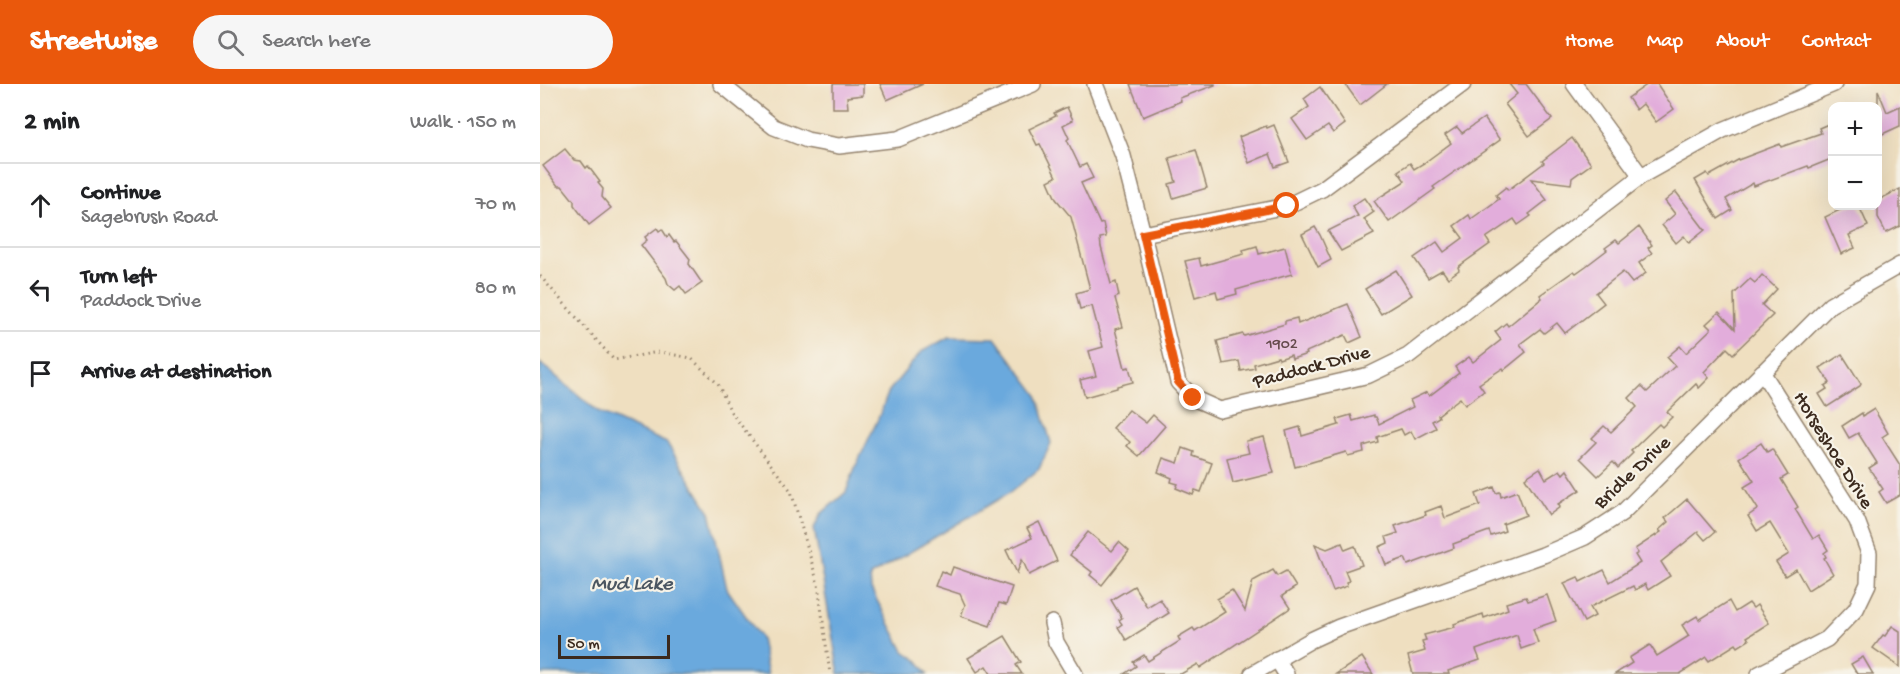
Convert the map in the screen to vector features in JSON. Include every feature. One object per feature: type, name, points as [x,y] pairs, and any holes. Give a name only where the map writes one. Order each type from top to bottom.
[{"type":"street","points":[[721,84],[774,127],[807,140],[839,146],[898,139],[1033,84]]},
{"type":"street","name":"Paddock Drive","points":[[1095,84],[1123,156],[1178,382],[1193,398],[1221,410],[1369,375],[1408,356],[1641,176],[1723,130],[1807,89],[1834,84]]},
{"type":"street","points":[[1143,234],[1287,206],[1322,189],[1463,84]]},
{"type":"street","points":[[1574,84],[1641,176]]},
{"type":"street","name":"Bridle Drive","points":[[1277,659],[1339,627],[1543,555],[1585,537],[1622,513],[1830,305],[1900,265]]},
{"type":"street","name":"Horseshoe Drive","points":[[1759,674],[1827,639],[1856,609],[1868,584],[1869,552],[1857,522],[1762,372]]},
{"type":"street","points":[[1052,622],[1056,642],[1075,674]]},
{"type":"street","points":[[1252,674],[1277,659],[1286,674]]},
{"type":"path","points":[[540,276],[614,360],[659,352],[691,358],[718,384],[731,412],[791,491],[818,584],[830,674]]},
{"type":"water","points":[[949,337],[995,338],[1037,394],[1051,443],[1039,469],[1011,492],[870,576],[871,589],[904,651],[917,660],[928,674],[839,674],[814,528],[821,514],[846,492],[889,391],[921,352]]},
{"type":"water","name":"Mud Lake","points":[[540,363],[600,413],[667,443],[710,512],[727,589],[761,638],[768,674],[540,674]]},
{"type":"building","points":[[833,84],[863,84],[863,95],[847,97],[848,108],[833,108]]},
{"type":"building","points":[[880,84],[923,84],[887,100]]},
{"type":"building","points":[[1130,84],[1215,85],[1180,98],[1181,101],[1143,117]]},
{"type":"building","points":[[1345,84],[1387,84],[1360,105]]},
{"type":"building","points":[[1509,84],[1526,84],[1552,119],[1529,136],[1505,104],[1517,94]]},
{"type":"building","points":[[1648,84],[1657,84],[1674,109],[1656,122],[1643,104],[1636,110],[1628,98]]},
{"type":"building","points":[[1320,87],[1345,124],[1333,133],[1328,126],[1307,140],[1292,119],[1309,107],[1304,99]]},
{"type":"building","points":[[1878,90],[1887,112],[1900,106],[1900,126],[1882,134],[1882,102],[1878,102]]},
{"type":"building","points":[[1067,107],[1073,120],[1063,125],[1069,138],[1067,140],[1080,167],[1086,164],[1093,178],[1081,183],[1100,224],[1103,223],[1106,237],[1100,238],[1101,247],[1111,284],[1116,282],[1119,296],[1115,298],[1123,327],[1115,329],[1125,368],[1129,367],[1133,382],[1085,397],[1080,380],[1096,376],[1089,351],[1103,347],[1092,306],[1080,309],[1076,293],[1090,289],[1071,217],[1056,199],[1048,181],[1056,177],[1040,144],[1037,145],[1029,129],[1056,116],[1054,113]]},
{"type":"building","points":[[1484,118],[1500,140],[1433,187],[1435,189],[1389,222],[1374,201],[1405,181],[1398,171],[1410,163],[1414,169],[1424,163],[1451,143],[1445,135],[1457,127],[1462,133]]},
{"type":"building","points":[[1828,124],[1828,160],[1754,186],[1753,183],[1726,199],[1732,210],[1718,219],[1695,180],[1780,144],[1781,147],[1821,133],[1819,128]]},
{"type":"building","points":[[1274,125],[1289,162],[1275,167],[1270,154],[1249,163],[1239,137]]},
{"type":"building","points":[[1572,138],[1591,164],[1572,178],[1571,184],[1531,179],[1547,200],[1529,214],[1531,216],[1518,225],[1514,219],[1486,238],[1490,244],[1458,267],[1459,270],[1448,278],[1442,270],[1428,278],[1414,258],[1437,242],[1444,252],[1463,238],[1454,226],[1469,215],[1471,219],[1499,199],[1496,195],[1506,187],[1508,190],[1544,163],[1542,161]]},
{"type":"building","points":[[565,149],[574,160],[581,161],[586,168],[588,166],[600,182],[598,183],[603,189],[602,197],[611,208],[589,225],[574,205],[574,201],[562,186],[558,186],[543,166]]},
{"type":"building","points":[[1196,150],[1207,188],[1173,198],[1169,184],[1176,182],[1169,158]]},
{"type":"building","points":[[1900,189],[1900,226],[1886,233],[1878,217],[1878,210],[1882,210],[1882,198]]},
{"type":"building","points":[[1676,192],[1705,230],[1689,243],[1684,236],[1676,243],[1662,225],[1675,214],[1665,201]]},
{"type":"building","points":[[1364,198],[1374,212],[1364,219],[1374,234],[1341,251],[1328,231],[1358,216],[1352,206]]},
{"type":"building","points":[[1840,210],[1861,210],[1868,226],[1849,235],[1855,248],[1841,254],[1825,217]]},
{"type":"building","points":[[1315,227],[1331,260],[1318,267],[1302,234]]},
{"type":"building","points":[[1639,227],[1652,245],[1648,248],[1652,253],[1639,263],[1646,273],[1632,283],[1623,272],[1596,293],[1604,303],[1565,333],[1557,323],[1544,333],[1540,329],[1520,344],[1526,352],[1504,370],[1503,368],[1479,384],[1484,391],[1465,405],[1460,398],[1438,415],[1439,417],[1432,421],[1436,428],[1415,439],[1411,431],[1404,435],[1401,429],[1377,437],[1378,442],[1363,446],[1364,452],[1348,456],[1346,452],[1295,467],[1286,431],[1300,427],[1302,436],[1339,425],[1337,419],[1351,415],[1353,421],[1374,415],[1379,424],[1413,407],[1410,400],[1427,392],[1429,396],[1459,373],[1455,367],[1469,357],[1473,362],[1501,340],[1495,332],[1506,323],[1508,326],[1542,298],[1540,295],[1574,271],[1576,273],[1586,266],[1616,240],[1619,243]]},
{"type":"building","points":[[657,228],[659,231],[662,229],[667,237],[669,235],[674,242],[676,241],[690,259],[689,264],[702,283],[686,294],[680,286],[675,290],[668,284],[641,245],[647,240],[645,237]]},
{"type":"building","points":[[1257,246],[1259,254],[1285,247],[1292,274],[1236,290],[1237,294],[1218,299],[1216,291],[1195,297],[1185,261],[1199,258],[1201,266],[1244,254],[1243,250]]},
{"type":"building","points":[[1396,270],[1412,295],[1381,314],[1365,289]]},
{"type":"building","points":[[1762,275],[1777,289],[1762,305],[1773,315],[1733,354],[1727,348],[1704,372],[1709,378],[1699,388],[1696,384],[1667,412],[1672,417],[1662,427],[1659,424],[1631,451],[1633,453],[1618,468],[1613,462],[1598,476],[1580,458],[1596,442],[1592,438],[1604,426],[1611,432],[1637,407],[1629,398],[1641,386],[1647,392],[1675,366],[1667,357],[1680,346],[1686,353],[1711,329],[1706,324],[1719,312],[1735,329],[1734,294],[1750,279],[1755,283]]},
{"type":"building","points":[[1348,304],[1362,337],[1349,343],[1345,335],[1306,352],[1307,354],[1292,359],[1291,355],[1279,359],[1278,357],[1254,364],[1255,368],[1241,371],[1239,361],[1223,364],[1217,341],[1243,334],[1244,336],[1285,324],[1285,321],[1297,318],[1298,324]]},
{"type":"building","points":[[1842,354],[1861,384],[1827,407],[1819,394],[1827,389],[1825,386],[1830,383],[1820,368]]},
{"type":"building","points":[[1874,409],[1888,433],[1882,437],[1900,465],[1900,495],[1886,503],[1879,492],[1883,489],[1869,468],[1877,463],[1858,433],[1849,438],[1842,426],[1862,413],[1863,416]]},
{"type":"building","points":[[1129,410],[1146,423],[1153,415],[1165,426],[1139,456],[1127,446],[1130,442],[1113,428]]},
{"type":"building","points":[[1264,437],[1274,473],[1233,483],[1227,458],[1249,453],[1246,441]]},
{"type":"building","points":[[1761,443],[1767,452],[1772,449],[1788,475],[1781,479],[1798,507],[1795,509],[1813,539],[1819,535],[1828,550],[1824,553],[1826,557],[1824,558],[1833,574],[1808,590],[1796,569],[1785,576],[1776,562],[1789,554],[1770,523],[1757,531],[1748,516],[1758,509],[1744,487],[1754,481],[1739,458]]},
{"type":"building","points":[[1183,448],[1194,452],[1193,456],[1212,463],[1201,492],[1195,490],[1193,495],[1176,488],[1178,484],[1171,482],[1172,478],[1158,472],[1163,458],[1178,463]]},
{"type":"building","points":[[1540,468],[1546,479],[1560,470],[1563,474],[1567,470],[1580,490],[1558,504],[1560,507],[1549,515],[1525,478]]},
{"type":"building","points":[[1494,487],[1496,493],[1500,492],[1501,497],[1517,491],[1526,515],[1503,524],[1505,531],[1491,536],[1489,531],[1453,544],[1454,548],[1408,565],[1405,558],[1386,565],[1379,547],[1388,543],[1386,537],[1398,533],[1395,526],[1426,515],[1425,512],[1441,506],[1445,518],[1480,505],[1476,494]]},
{"type":"building","points":[[1687,499],[1715,532],[1705,540],[1698,532],[1661,562],[1670,576],[1648,590],[1645,584],[1635,590],[1633,586],[1590,607],[1595,616],[1584,622],[1564,583],[1578,577],[1580,582],[1604,570],[1610,582],[1640,563],[1635,555],[1638,553],[1635,549],[1661,532],[1659,530],[1668,522],[1665,518]]},
{"type":"building","points":[[1039,522],[1057,561],[1029,575],[1022,559],[1017,573],[1006,550],[1032,538],[1027,528]]},
{"type":"building","points":[[1088,532],[1112,551],[1119,542],[1129,551],[1102,585],[1090,575],[1092,572],[1070,555]]},
{"type":"building","points":[[1342,543],[1345,550],[1355,546],[1362,565],[1345,571],[1349,581],[1346,582],[1347,586],[1333,591],[1315,544],[1327,549]]},
{"type":"building","points":[[953,567],[1012,587],[1006,605],[999,603],[990,626],[961,616],[965,605],[960,594],[935,586],[941,571],[950,575]]},
{"type":"building","points":[[1273,570],[1277,576],[1286,571],[1296,587],[1282,596],[1290,608],[1286,611],[1200,668],[1198,664],[1181,674],[1124,674],[1136,666],[1133,662],[1144,655],[1148,661],[1180,641],[1178,637],[1193,628],[1195,631],[1225,612],[1217,599],[1232,590],[1245,611],[1253,581]]},
{"type":"building","points":[[1134,586],[1147,607],[1160,599],[1169,613],[1126,640],[1118,627],[1122,624],[1119,620],[1122,618],[1111,600]]},
{"type":"building","points":[[1547,595],[1556,621],[1533,629],[1538,643],[1521,649],[1517,635],[1476,650],[1480,660],[1448,671],[1449,674],[1413,674],[1408,656],[1425,651],[1422,641],[1426,640],[1424,635],[1455,627],[1454,624],[1483,614],[1484,618],[1508,609],[1506,603],[1526,597],[1528,601]]},
{"type":"building","points":[[1729,601],[1735,612],[1749,603],[1753,608],[1757,605],[1769,623],[1747,637],[1749,640],[1738,647],[1736,644],[1709,661],[1706,657],[1680,674],[1615,674],[1632,663],[1629,658],[1648,646],[1650,645],[1657,656],[1689,636],[1682,625],[1697,616],[1699,620]]},
{"type":"building","points":[[1892,626],[1900,631],[1900,667],[1873,648]]},
{"type":"building","points":[[1005,636],[1021,662],[1016,665],[1022,674],[991,674],[986,666],[977,672],[968,658]]},
{"type":"building","points":[[1362,657],[1373,674],[1336,674]]},
{"type":"building","points":[[1863,657],[1873,674],[1857,674],[1851,664]]},
{"type":"route","points":[[1193,398],[1178,382],[1143,234],[1287,206]]}]
